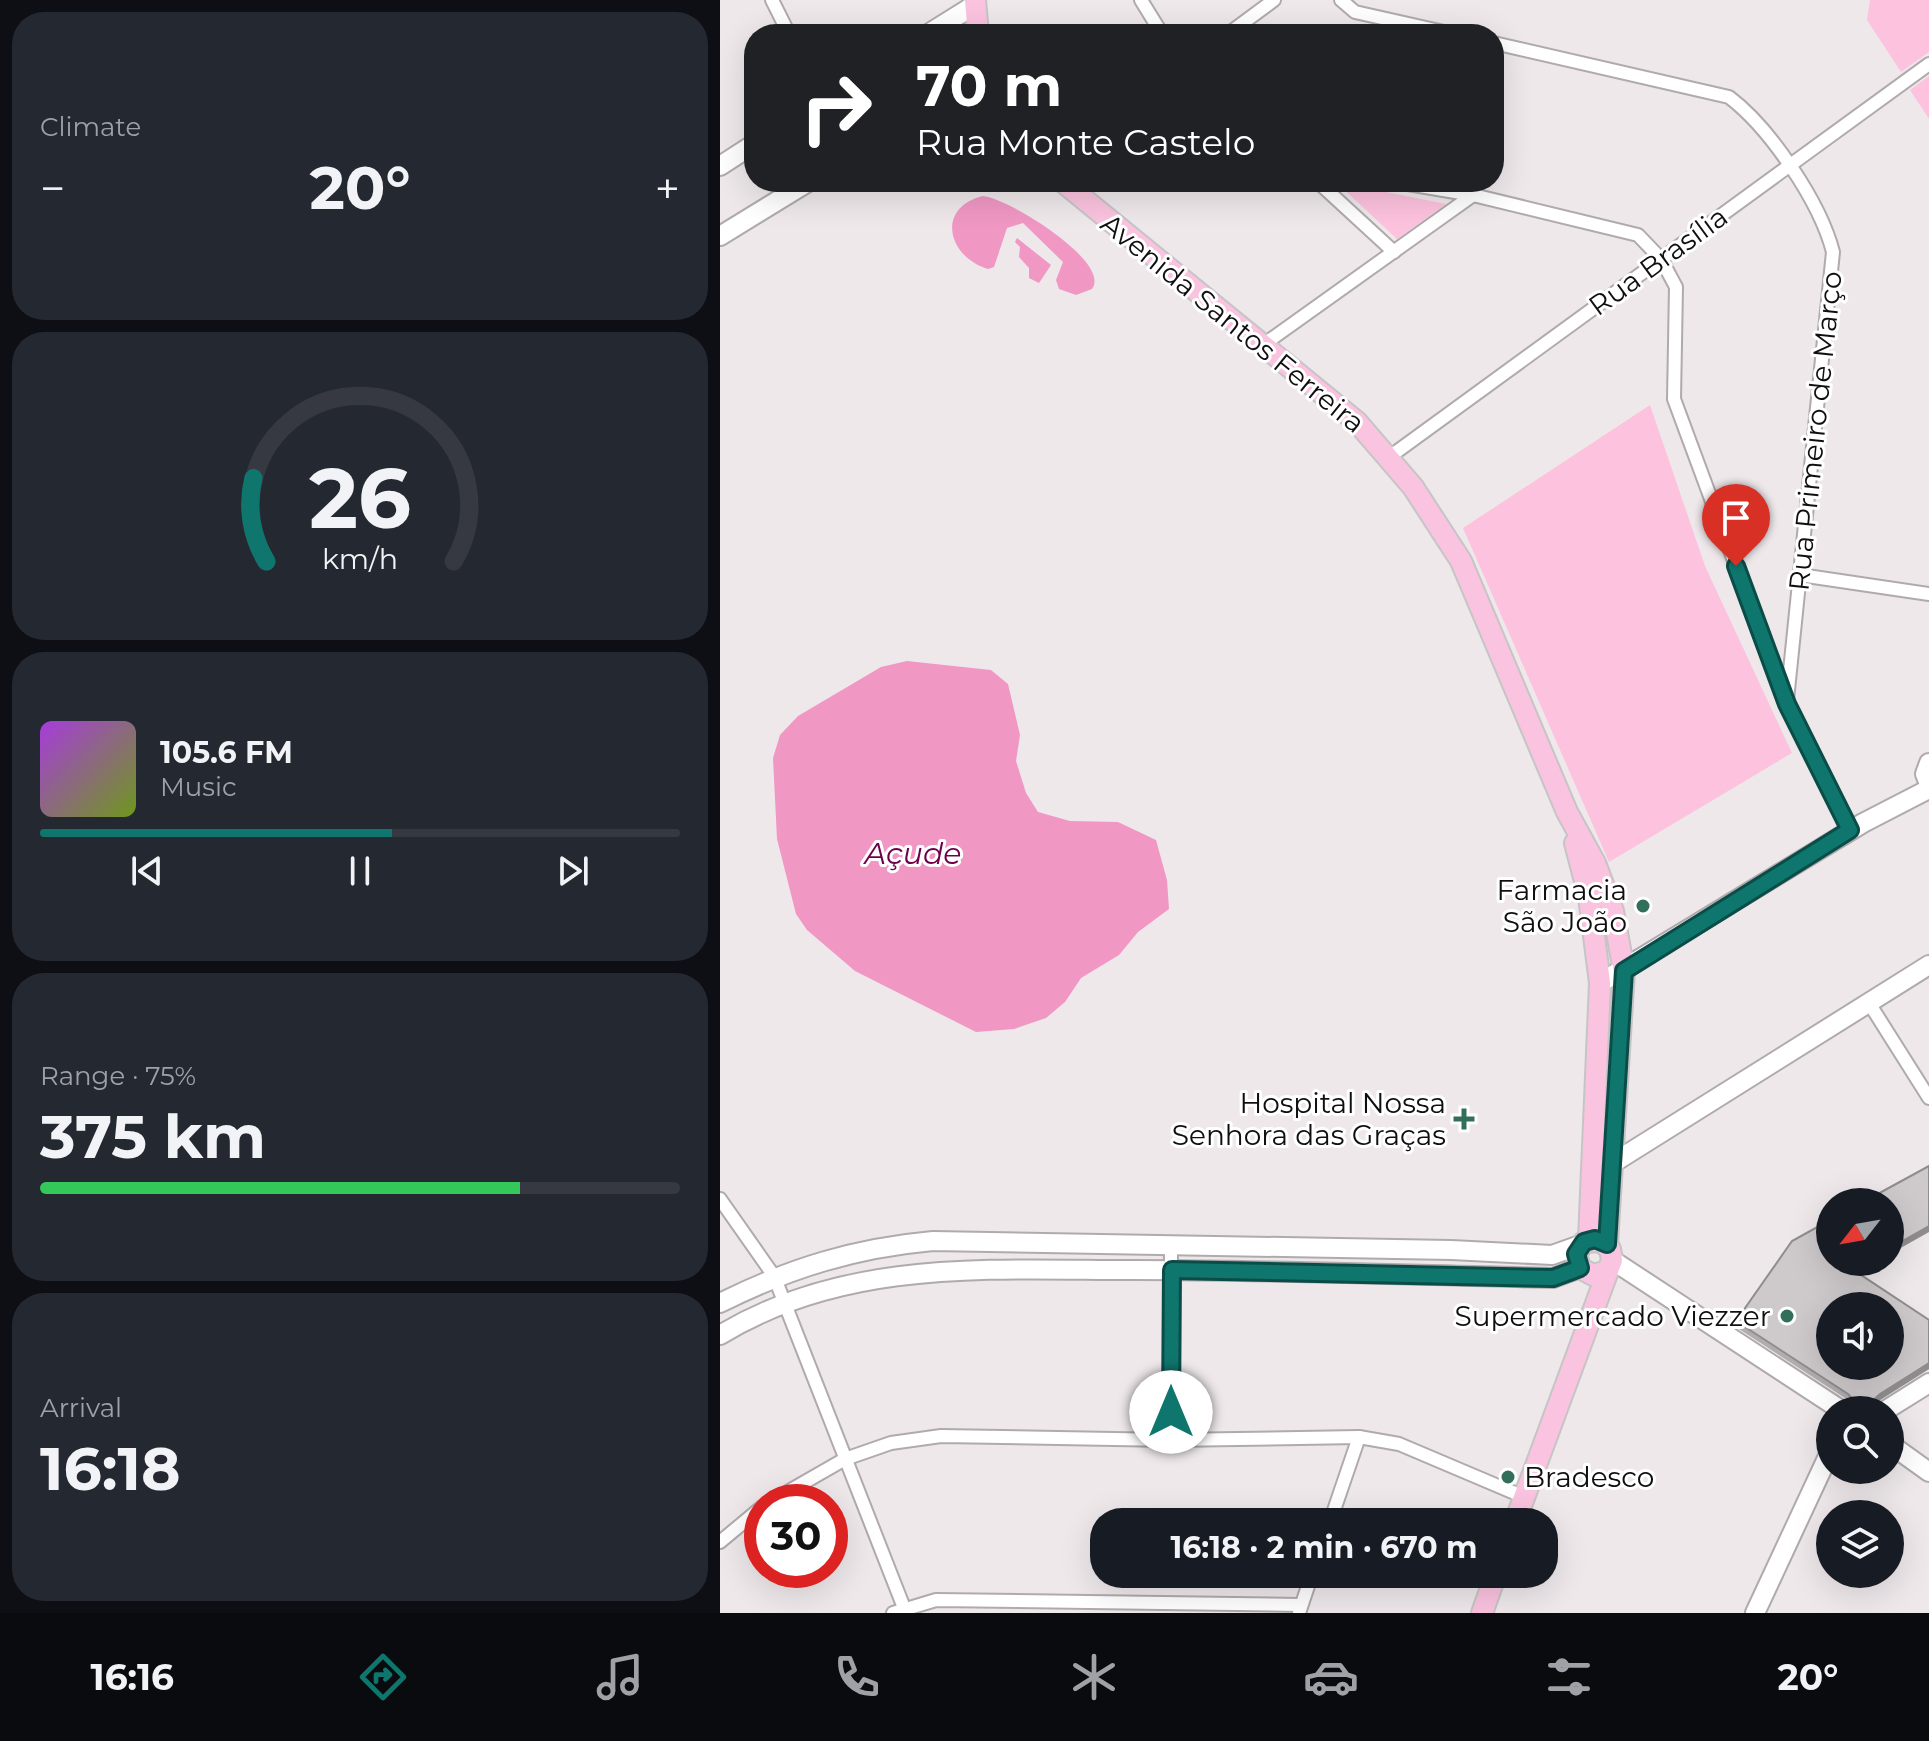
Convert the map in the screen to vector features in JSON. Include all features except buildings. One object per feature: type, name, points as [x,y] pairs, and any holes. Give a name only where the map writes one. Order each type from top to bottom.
[{"type":"main road","points":[[975,2],[977,24]]},
{"type":"main road","name":"Avenida Santos Ferreira","points":[[1075,192],[1357,422],[1413,487],[1461,561],[1567,812],[1595,863],[1613,911],[1624,971],[1613,1163],[1576,1351],[1520,1508]]},
{"type":"main road","name":"Avenida Santos Ferreira","points":[[1567,812],[1589,897],[1600,983],[1594,1258]]},
{"type":"main road","points":[[1482,1613],[1491,1588]]},
{"type":"street","points":[[772,0],[784,24]]},
{"type":"street","points":[[1141,0],[1156,24]]},
{"type":"street","points":[[1242,24],[1274,0]]},
{"type":"street","points":[[1341,0],[1355,12],[1408,24]]},
{"type":"street","points":[[943,24],[975,2]]},
{"type":"street","name":"Rua Primeiro de Março","points":[[1504,45],[1729,97],[1744,108],[1789,165],[1828,235],[1833,252],[1787,704]]},
{"type":"street","name":"Rua Brasília","points":[[1388,458],[1929,64]]},
{"type":"street","points":[[720,166],[744,150]]},
{"type":"street","points":[[720,236],[792,192]]},
{"type":"street","points":[[1329,192],[1394,252]]},
{"type":"street","points":[[1455,192],[1638,235],[1661,259],[1676,287],[1674,399],[1787,704],[1856,827]]},
{"type":"street","points":[[1263,345],[1473,195]]},
{"type":"street","points":[[1800,575],[1929,594]]},
{"type":"street","points":[[1600,983],[1856,827],[1928,773]]},
{"type":"street","points":[[1613,1163],[1929,965]]},
{"type":"street","points":[[1869,1003],[1929,1098]]},
{"type":"street","points":[[720,1199],[774,1276],[901,1611],[936,1600],[1300,1609],[1307,1588]]},
{"type":"street","points":[[720,1303],[774,1276],[825,1258],[879,1246],[933,1241],[1594,1258],[1818,1396]]},
{"type":"street","points":[[1170,1440],[1171,1245]]},
{"type":"street","points":[[720,1335],[831,1287],[929,1270],[1172,1270],[1553,1278],[1594,1258]]},
{"type":"street","points":[[1904,1399],[1929,1383]]},
{"type":"street","points":[[801,1484],[845,1459],[891,1443],[941,1436],[1170,1440],[1359,1437],[1399,1444],[1524,1497]]},
{"type":"street","points":[[1335,1508],[1359,1437]]},
{"type":"street","points":[[1904,1454],[1929,1472]]},
{"type":"street","points":[[1755,1613],[1816,1482]]},
{"type":"street","points":[[720,1542],[744,1522]]},
{"type":"shaded area","points":[[1870,0],[1929,0],[1929,52],[1901,72],[1867,20]]},
{"type":"shaded area","points":[[1929,76],[1929,119],[1910,90]]},
{"type":"shaded area","points":[[1347,192],[1387,192],[1446,204],[1397,239]]},
{"type":"shaded area","points":[[1650,405],[1705,566],[1792,753],[1609,862],[1463,528]]},
{"type":"water","points":[[983,196],[996,199],[1034,219],[1073,248],[1087,263],[1094,277],[1092,289],[1076,295],[1059,289],[1056,280],[1063,262],[1023,223],[1007,228],[994,267],[988,269],[974,263],[956,244],[952,232],[953,221],[968,202]]},
{"type":"water","points":[[1017,238],[1051,265],[1039,283],[1029,278],[1029,268],[1019,257],[1020,247],[1015,242]]},
{"type":"water","name":"Açude","points":[[907,661],[991,670],[1008,684],[1020,735],[1016,761],[1026,793],[1038,812],[1070,821],[1118,822],[1156,840],[1167,880],[1169,909],[1138,932],[1119,955],[1081,978],[1065,1002],[1046,1018],[1014,1029],[976,1032],[855,971],[807,930],[796,914],[777,839],[773,758],[780,735],[798,716],[881,667]]},
{"type":"place","name":"Farmacia São João","points":[[1643,906]]},
{"type":"place","name":"Hospital Nossa Senhora das Graças","points":[[1464,1119]]},
{"type":"place","name":"Supermercado Viezzer","points":[[1787,1316]]},
{"type":"place","name":"Bradesco","points":[[1508,1477]]},
{"type":"route","points":[[1171,1412],[1172,1270],[1553,1278],[1580,1268],[1576,1254],[1584,1242],[1595,1239],[1607,1244],[1624,971],[1850,830],[1787,704],[1736,566]]}]
